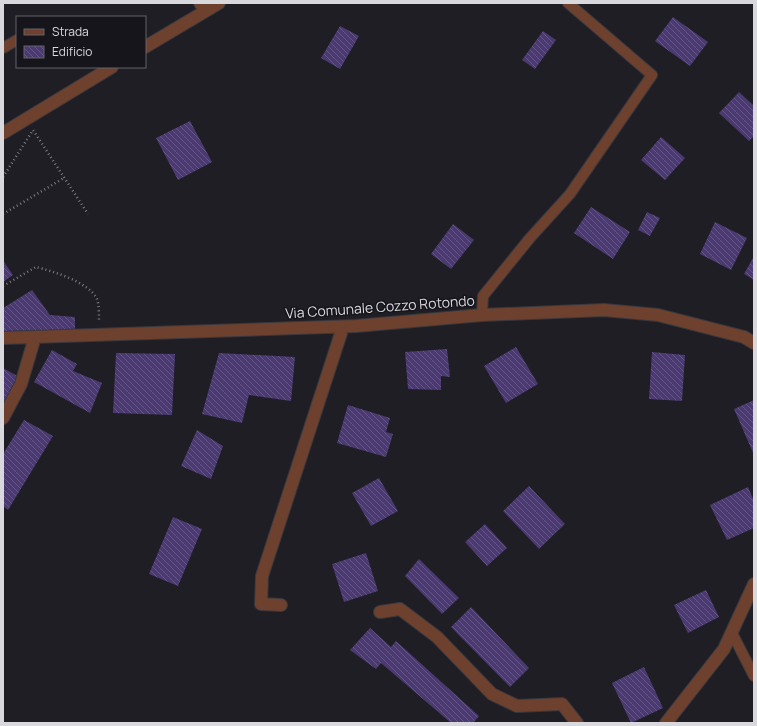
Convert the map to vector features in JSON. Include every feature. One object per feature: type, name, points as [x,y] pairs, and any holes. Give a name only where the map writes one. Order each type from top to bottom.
[{"type":"street","points":[[146,46],[203,7],[219,3]]},
{"type":"street","points":[[3,133],[110,68]]},
{"type":"street","name":"Via Comunale Cozzo Rotondo","points":[[3,338],[343,327],[482,315],[604,310],[658,314],[744,337],[754,343]]},
{"type":"street","points":[[281,605],[261,604],[262,576],[343,327]]},
{"type":"street","points":[[3,418],[21,384],[35,337]]},
{"type":"street","points":[[666,723],[724,649],[754,584]]},
{"type":"street","points":[[380,612],[400,609],[437,637],[492,694],[517,706],[562,704],[578,723]]},
{"type":"lane","points":[[482,315],[483,296],[530,238],[570,194],[652,76],[568,3]]},
{"type":"lane","points":[[3,48],[16,41]]},
{"type":"lane","points":[[732,633],[754,676]]},
{"type":"path","points":[[3,178],[33,130],[88,214]]},
{"type":"path","points":[[3,214],[64,178]]},
{"type":"path","points":[[3,286],[36,267],[56,272],[86,287],[97,298],[99,335]]},
{"type":"building","points":[[673,17],[708,42],[690,66],[655,41]]},
{"type":"building","points":[[340,26],[359,36],[340,69],[321,58]]},
{"type":"building","points":[[543,31],[556,40],[535,69],[522,60]]},
{"type":"building","points":[[739,92],[754,106],[754,136],[749,141],[719,113]]},
{"type":"building","points":[[190,121],[212,162],[178,180],[156,138]]},
{"type":"building","points":[[661,137],[685,158],[665,180],[641,160]]},
{"type":"building","points":[[591,207],[630,232],[613,259],[574,233]]},
{"type":"building","points":[[647,212],[660,218],[650,236],[638,230]]},
{"type":"building","points":[[715,222],[747,238],[731,270],[700,254]]},
{"type":"building","points":[[453,224],[474,240],[451,269],[431,254]]},
{"type":"building","points":[[754,256],[754,280],[744,274]]},
{"type":"building","points":[[4,262],[13,275],[3,282],[3,263]]},
{"type":"building","points":[[32,290],[50,315],[75,317],[75,330],[3,331],[3,308]]},
{"type":"building","points":[[516,347],[538,384],[506,403],[484,366]]},
{"type":"building","points":[[447,349],[450,377],[441,376],[441,390],[408,389],[405,352]]},
{"type":"building","points":[[52,350],[77,364],[73,371],[102,383],[90,413],[34,382]]},
{"type":"building","points":[[652,352],[685,355],[682,401],[649,399]]},
{"type":"building","points":[[116,353],[175,354],[172,415],[113,413]]},
{"type":"building","points":[[219,353],[295,357],[291,401],[249,395],[242,423],[202,414]]},
{"type":"building","points":[[3,368],[19,377],[3,405]]},
{"type":"building","points":[[754,400],[754,455],[734,409]]},
{"type":"building","points":[[348,405],[390,418],[386,432],[393,434],[386,457],[337,443]]},
{"type":"building","points":[[24,420],[53,436],[8,510],[3,506],[3,454]]},
{"type":"building","points":[[197,430],[223,446],[211,479],[181,466]]},
{"type":"building","points":[[379,478],[398,511],[371,526],[352,493]]},
{"type":"building","points":[[529,486],[565,524],[539,549],[503,511]]},
{"type":"building","points":[[748,487],[754,501],[754,528],[727,540],[710,505]]},
{"type":"building","points":[[173,517],[202,529],[178,586],[149,574]]},
{"type":"building","points":[[485,524],[507,548],[487,566],[465,542]]},
{"type":"building","points":[[366,553],[378,591],[344,602],[332,564]]},
{"type":"building","points":[[419,559],[459,598],[442,614],[405,576]]},
{"type":"building","points":[[706,590],[719,617],[688,633],[674,605]]},
{"type":"building","points":[[471,607],[529,668],[510,687],[451,627]]},
{"type":"building","points":[[370,628],[391,647],[396,641],[479,716],[473,723],[451,723],[381,663],[376,669],[350,650]]},
{"type":"building","points":[[644,667],[663,708],[631,723],[612,683]]}]
